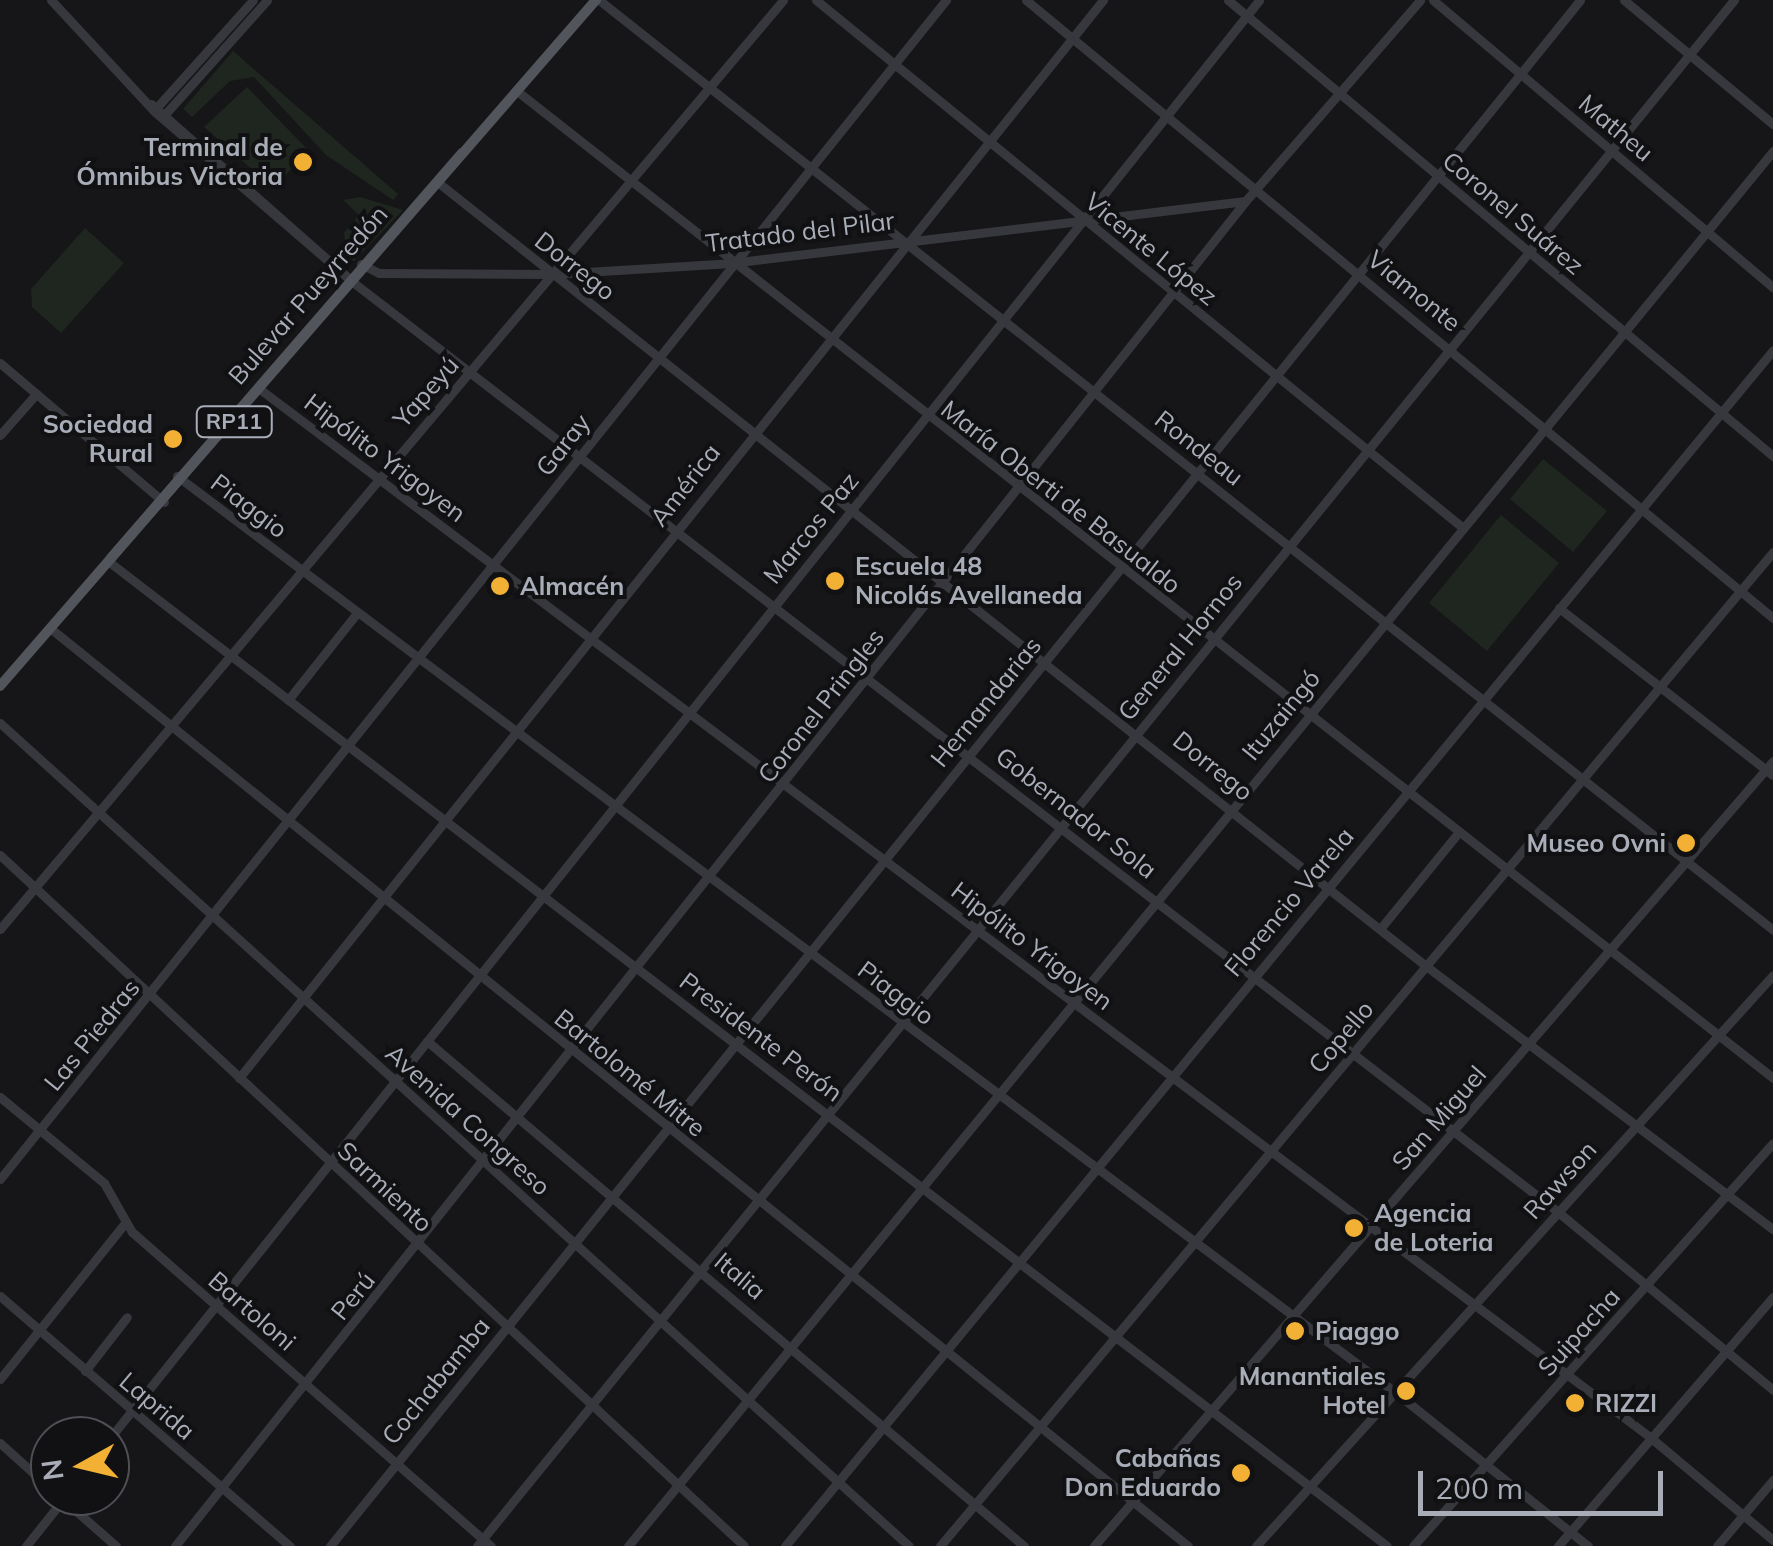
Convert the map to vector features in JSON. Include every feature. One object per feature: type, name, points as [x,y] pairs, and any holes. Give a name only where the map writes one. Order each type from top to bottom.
[{"type":"main road","name":"Bulevar Pueyrredón","points":[[364,266],[597,0]]},
{"type":"main road","name":"Bulevar Pueyrredón","points":[[0,686],[350,280],[440,184],[462,153]]},
{"type":"main road","name":"Bulevar Pueyrredón","points":[[180,478],[261,390],[350,280]]},
{"type":"street","name":"Gobernador Sola","points":[[51,0],[159,110],[350,280],[677,528],[1558,1212],[1773,1390]]},
{"type":"street","points":[[219,46],[253,0]]},
{"type":"street","points":[[159,110],[267,0]]},
{"type":"street","name":"Rondeau","points":[[597,0],[1773,930]]},
{"type":"street","name":"Yapeyú","points":[[0,928],[102,812],[169,724],[633,182],[783,0]]},
{"type":"street","name":"Vicente López","points":[[816,0],[1462,527]]},
{"type":"street","name":"Garay","points":[[214,916],[495,566],[808,164],[946,0]]},
{"type":"street","name":"Viamonte","points":[[1026,0],[1546,425],[1773,618]]},
{"type":"street","name":"América","points":[[239,1078],[298,994],[446,822],[904,239],[1104,0]]},
{"type":"street","name":"Coronel Suárez","points":[[1228,0],[1337,97],[1438,176],[1773,456]]},
{"type":"street","name":"Marcos Paz","points":[[126,1416],[1259,0]]},
{"type":"street","name":"Coronel Pringles","points":[[485,1162],[945,582],[1100,394],[1245,201],[1259,190],[1420,0]]},
{"type":"street","name":"Matheu","points":[[1433,0],[1773,287]]},
{"type":"street","name":"Hernandarias","points":[[576,1243],[1580,0]]},
{"type":"street","points":[[1624,0],[1773,124]]},
{"type":"street","name":"General Hornos","points":[[484,1544],[1210,639],[1687,52],[1734,0]]},
{"type":"street","name":"María Oberti de Basualdo","points":[[516,91],[730,263],[1773,1078]]},
{"type":"street","name":"Ituzaingó","points":[[628,1546],[1773,150]]},
{"type":"street","name":"Dorrego","points":[[440,184],[1138,731],[1426,966],[1773,1229]]},
{"type":"street","name":"Tratado del Pilar","points":[[364,266],[553,274],[730,263],[904,239],[1245,201]]},
{"type":"street","name":"Florencio Varela","points":[[785,1546],[1019,1258],[1773,350]]},
{"type":"street","points":[[0,363],[161,500]]},
{"type":"street","name":"Hipólito Yrigoyen","points":[[261,390],[1651,1438],[1773,1540]]},
{"type":"street","points":[[0,435],[36,394]]},
{"type":"street","name":"Piaggio","points":[[180,478],[1396,1392],[1588,1546]]},
{"type":"street","name":"Copello","points":[[940,1546],[1773,552]]},
{"type":"street","name":"Presidente Perón","points":[[110,560],[1312,1484],[1387,1546]]},
{"type":"street","points":[[1559,608],[1771,769]]},
{"type":"street","points":[[288,700],[358,613]]},
{"type":"street","name":"Bartolomé Mitre","points":[[50,628],[668,1127],[755,1204],[1188,1546]]},
{"type":"street","name":"Avenida Congreso","points":[[0,723],[910,1546]]},
{"type":"street","name":"San Miguel","points":[[1094,1546],[1771,769]]},
{"type":"street","points":[[1380,929],[1458,833]]},
{"type":"street","name":"Sarmiento","points":[[0,855],[744,1546]]},
{"type":"street","name":"Las Piedras","points":[[0,1178],[214,916]]},
{"type":"street","name":"Rawson","points":[[1256,1546],[1773,975]]},
{"type":"street","name":"Italia","points":[[427,1041],[1024,1546]]},
{"type":"street","name":"Bartoloni","points":[[0,1097],[104,1184],[126,1222],[215,1306],[484,1544]]},
{"type":"street","name":"Suipacha","points":[[1413,1546],[1773,1143]]},
{"type":"street","name":"Perú","points":[[175,1546],[485,1162]]},
{"type":"street","points":[[0,1379],[126,1222]]},
{"type":"street","name":"Cochabamba","points":[[330,1546],[576,1243]]},
{"type":"street","name":"Laprida","points":[[0,1296],[290,1546]]},
{"type":"street","points":[[1558,1546],[1773,1297]]},
{"type":"street","points":[[85,1371],[127,1317]]},
{"type":"street","points":[[0,1443],[30,1470]]},
{"type":"street","points":[[1718,1546],[1773,1480]]},
{"type":"street","points":[[26,1546],[48,1516]]},
{"type":"street","points":[[83,1516],[116,1546]]},
{"type":"shaded area","points":[[233,51],[398,194],[393,200],[326,155],[254,77],[230,81],[192,117],[183,109]]},
{"type":"shaded area","points":[[247,87],[309,151],[273,188],[204,127]]},
{"type":"shaded area","points":[[360,197],[403,210],[349,266],[344,233],[359,215],[343,200]]},
{"type":"shaded area","points":[[85,228],[124,263],[61,333],[32,307],[31,289]]},
{"type":"shaded area","points":[[1543,459],[1607,511],[1573,552],[1510,499]]},
{"type":"shaded area","points":[[1501,515],[1559,563],[1487,651],[1429,603]]},
{"type":"place","name":"Terminal de Ómnibus Victoria","points":[[303,162]]},
{"type":"place","name":"Sociedad Rural","points":[[173,439]]},
{"type":"place","name":"Escuela 48 Nicolás Avellaneda","points":[[835,581]]},
{"type":"place","name":"Almacén","points":[[500,586]]},
{"type":"place","name":"Museo Ovni","points":[[1686,843]]},
{"type":"place","name":"Agencia de Loteria","points":[[1354,1228]]},
{"type":"place","name":"Piaggo","points":[[1295,1331]]},
{"type":"place","name":"Manantiales Hotel","points":[[1406,1391]]},
{"type":"place","name":"RIZZI","points":[[1575,1403]]},
{"type":"place","name":"Cabañas Don Eduardo","points":[[1241,1473]]}]
